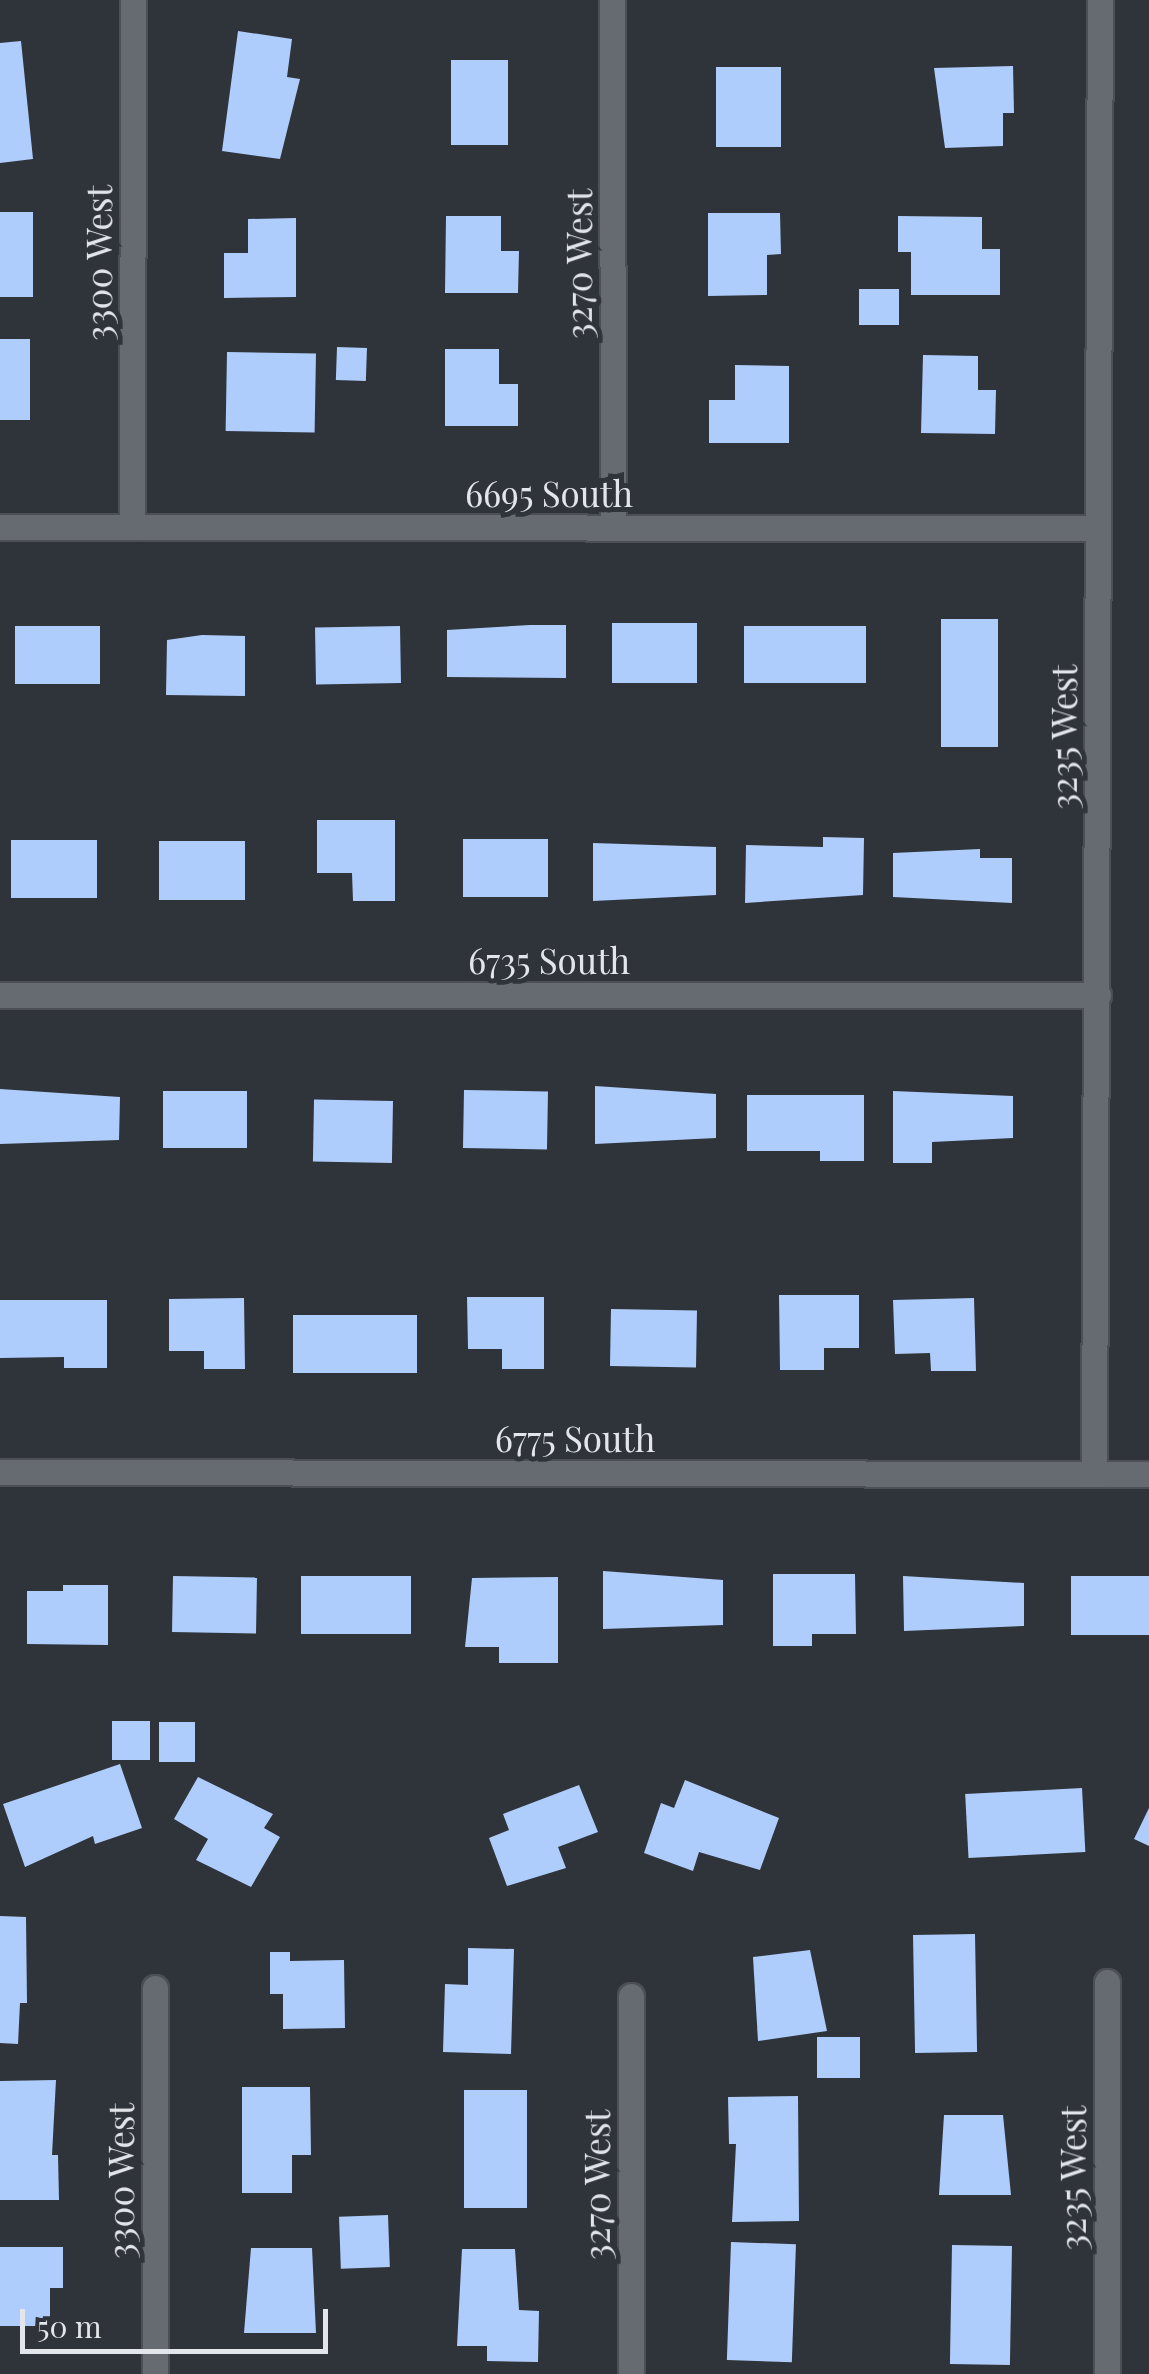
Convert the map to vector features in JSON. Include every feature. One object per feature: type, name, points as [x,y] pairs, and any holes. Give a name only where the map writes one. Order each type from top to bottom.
[{"type":"street","name":"3300 West","points":[[132,526],[133,0]]},
{"type":"street","name":"3270 West","points":[[612,0],[613,528]]},
{"type":"street","name":"3235 West","points":[[1094,1474],[1100,0]]},
{"type":"street","name":"6695 South","points":[[0,526],[1098,528]]},
{"type":"street","name":"6735 South","points":[[0,994],[1098,994]]},
{"type":"street","name":"6775 South","points":[[0,1472],[1149,1474]]},
{"type":"street","name":"3235 West","points":[[1107,1982],[1107,2374]]},
{"type":"street","name":"3300 West","points":[[155,2374],[156,1988]]},
{"type":"street","name":"3270 West","points":[[630,2374],[631,1996]]},
{"type":"building","points":[[238,31],[292,39],[287,77],[300,79],[280,159],[222,151]]},
{"type":"building","points":[[21,41],[33,159],[0,163],[0,43]]},
{"type":"building","points":[[451,60],[508,60],[508,145],[451,145]]},
{"type":"building","points":[[1013,66],[1014,113],[1003,113],[1003,146],[945,148],[934,68]]},
{"type":"building","points":[[716,67],[781,67],[781,147],[716,147]]},
{"type":"building","points":[[0,212],[33,212],[33,297],[0,297]]},
{"type":"building","points":[[708,213],[780,213],[781,254],[767,255],[767,295],[708,296]]},
{"type":"building","points":[[446,216],[501,216],[501,251],[519,251],[518,293],[445,293]]},
{"type":"building","points":[[898,216],[982,217],[982,249],[1000,249],[1000,295],[911,295],[911,252],[898,252]]},
{"type":"building","points":[[296,218],[296,297],[224,298],[224,253],[248,253],[248,219]]},
{"type":"building","points":[[859,289],[899,289],[899,325],[859,325]]},
{"type":"building","points":[[0,339],[30,339],[30,420],[0,420]]},
{"type":"building","points":[[337,347],[367,348],[366,381],[336,380]]},
{"type":"building","points":[[445,349],[499,349],[499,384],[518,384],[518,426],[445,426]]},
{"type":"building","points":[[227,352],[316,354],[315,433],[226,431]]},
{"type":"building","points":[[923,355],[978,356],[978,390],[996,390],[995,434],[921,433]]},
{"type":"building","points":[[735,365],[789,366],[789,443],[709,443],[709,400],[735,400]]},
{"type":"building","points":[[941,619],[998,619],[998,747],[941,747]]},
{"type":"building","points":[[612,623],[697,623],[697,683],[612,683]]},
{"type":"building","points":[[566,625],[566,678],[447,677],[447,630]]},
{"type":"building","points":[[15,626],[100,626],[100,684],[15,684]]},
{"type":"building","points":[[400,626],[401,683],[316,684],[315,627]]},
{"type":"building","points":[[744,626],[866,626],[866,683],[744,683]]},
{"type":"building","points":[[202,635],[245,636],[245,696],[166,695],[167,640]]},
{"type":"building","points":[[317,820],[395,820],[395,901],[353,901],[352,873],[317,873]]},
{"type":"building","points":[[823,837],[864,838],[863,895],[745,903],[746,845],[823,847]]},
{"type":"building","points":[[463,839],[548,839],[548,897],[463,897]]},
{"type":"building","points":[[11,840],[97,840],[97,898],[11,898]]},
{"type":"building","points":[[159,841],[245,841],[245,900],[159,900]]},
{"type":"building","points":[[593,843],[716,847],[716,895],[593,901]]},
{"type":"building","points":[[980,849],[980,858],[1012,858],[1012,903],[893,897],[893,853]]},
{"type":"building","points":[[595,1086],[716,1094],[716,1138],[595,1144]]},
{"type":"building","points":[[0,1089],[120,1097],[119,1140],[0,1144]]},
{"type":"building","points":[[464,1090],[548,1091],[547,1149],[463,1148]]},
{"type":"building","points":[[163,1091],[247,1091],[247,1148],[163,1148]]},
{"type":"building","points":[[893,1091],[1013,1096],[1013,1138],[932,1142],[932,1163],[893,1163]]},
{"type":"building","points":[[747,1095],[864,1095],[864,1161],[820,1161],[820,1151],[747,1151]]},
{"type":"building","points":[[314,1100],[393,1101],[392,1163],[313,1162]]},
{"type":"building","points":[[779,1295],[859,1295],[859,1348],[824,1348],[824,1370],[780,1370]]},
{"type":"building","points":[[467,1297],[544,1297],[544,1369],[502,1369],[502,1349],[468,1349]]},
{"type":"building","points":[[244,1298],[245,1369],[204,1369],[204,1351],[169,1351],[169,1299]]},
{"type":"building","points":[[974,1298],[976,1371],[931,1371],[930,1353],[895,1354],[893,1300]]},
{"type":"building","points":[[0,1300],[107,1300],[107,1368],[64,1368],[64,1357],[0,1358]]},
{"type":"building","points":[[611,1309],[697,1311],[696,1367],[610,1366]]},
{"type":"building","points":[[293,1315],[417,1315],[417,1373],[293,1373]]},
{"type":"building","points":[[603,1571],[723,1580],[723,1625],[603,1629]]},
{"type":"building","points":[[773,1574],[855,1574],[856,1634],[812,1634],[812,1646],[773,1646]]},
{"type":"building","points":[[173,1576],[257,1577],[256,1633],[172,1632]]},
{"type":"building","points":[[301,1576],[411,1576],[411,1634],[301,1634]]},
{"type":"building","points":[[903,1576],[1024,1583],[1024,1626],[904,1631]]},
{"type":"building","points":[[1071,1576],[1149,1576],[1149,1635],[1071,1635]]},
{"type":"building","points":[[558,1577],[558,1663],[499,1663],[499,1647],[465,1647],[472,1578]]},
{"type":"building","points":[[63,1585],[108,1585],[108,1645],[27,1644],[27,1591],[63,1591]]},
{"type":"building","points":[[112,1721],[150,1721],[150,1760],[112,1760]]},
{"type":"building","points":[[159,1722],[195,1722],[195,1762],[159,1762]]},
{"type":"building","points":[[120,1764],[142,1828],[95,1844],[93,1836],[25,1867],[3,1804]]},
{"type":"building","points":[[198,1777],[273,1814],[264,1828],[280,1837],[251,1887],[196,1860],[208,1839],[174,1819]]},
{"type":"building","points":[[685,1780],[779,1818],[760,1870],[699,1852],[693,1871],[644,1853],[661,1803],[674,1808]]},
{"type":"building","points":[[579,1785],[598,1832],[558,1847],[566,1868],[507,1886],[489,1838],[509,1830],[503,1814]]},
{"type":"building","points":[[1082,1788],[1085,1852],[969,1858],[965,1794]]},
{"type":"building","points":[[1149,1808],[1149,1846],[1134,1839]]},
{"type":"building","points":[[0,1916],[26,1917],[27,2003],[20,2003],[18,2044],[0,2043]]},
{"type":"building","points":[[975,1934],[977,2052],[915,2053],[913,1935]]},
{"type":"building","points":[[468,1948],[514,1949],[511,2054],[443,2052],[445,1984],[468,1985]]},
{"type":"building","points":[[810,1950],[827,2031],[758,2041],[753,1957]]},
{"type":"building","points":[[270,1952],[290,1952],[290,1961],[344,1960],[345,2028],[283,2029],[283,1994],[270,1994]]},
{"type":"building","points":[[817,2037],[860,2037],[860,2078],[817,2078]]},
{"type":"building","points":[[56,2080],[52,2155],[58,2155],[59,2200],[0,2200],[0,2081]]},
{"type":"building","points":[[242,2087],[310,2087],[311,2155],[292,2155],[292,2193],[242,2193]]},
{"type":"building","points":[[464,2090],[527,2090],[527,2208],[464,2208]]},
{"type":"building","points":[[798,2096],[799,2221],[732,2222],[736,2144],[729,2144],[728,2097]]},
{"type":"building","points":[[944,2115],[1003,2115],[1011,2195],[939,2195]]},
{"type":"building","points":[[388,2215],[390,2267],[341,2269],[339,2217]]},
{"type":"building","points":[[731,2242],[796,2244],[792,2362],[727,2360]]},
{"type":"building","points":[[952,2245],[1012,2246],[1010,2365],[950,2364]]},
{"type":"building","points":[[0,2247],[63,2247],[63,2288],[50,2288],[50,2326],[0,2326]]},
{"type":"building","points":[[251,2248],[312,2248],[316,2333],[244,2333]]},
{"type":"building","points":[[462,2249],[515,2249],[519,2310],[539,2311],[538,2362],[487,2361],[487,2346],[457,2346]]}]
